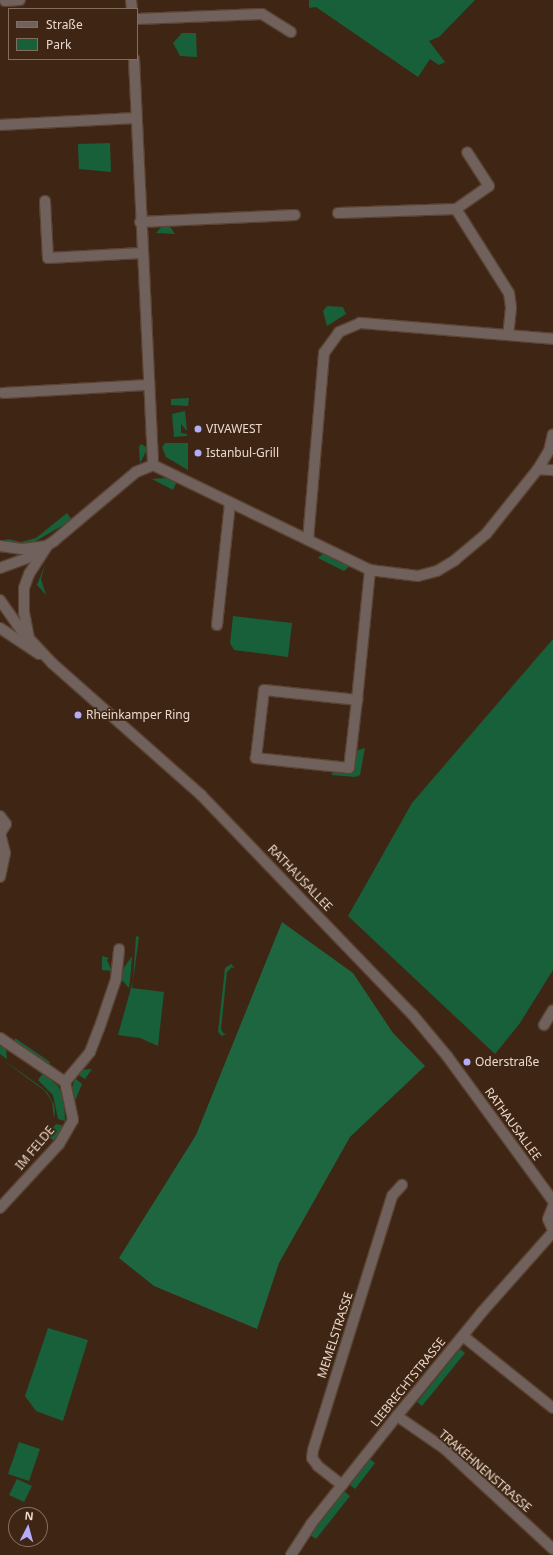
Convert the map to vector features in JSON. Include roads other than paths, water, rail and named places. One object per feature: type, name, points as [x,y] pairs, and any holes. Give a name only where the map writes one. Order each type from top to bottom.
[{"type":"street","points":[[5,1],[20,0]]},
{"type":"street","points":[[138,19],[262,14],[291,32]]},
{"type":"street","points":[[134,60],[140,222],[153,465]]},
{"type":"street","points":[[0,125],[136,118]]},
{"type":"street","points":[[338,213],[456,209],[489,186],[467,152]]},
{"type":"street","points":[[45,201],[48,258],[142,253]]},
{"type":"street","points":[[456,209],[509,293],[511,308],[508,335]]},
{"type":"street","points":[[140,222],[295,215]]},
{"type":"street","points":[[308,540],[324,353],[339,332],[360,323],[553,339]]},
{"type":"street","points":[[3,393],[148,385]]},
{"type":"street","points":[[0,568],[21,561],[48,546],[136,472],[153,465],[370,570],[418,576],[437,570],[449,563],[486,534],[538,469],[549,451],[553,434]]},
{"type":"street","points":[[538,469],[553,470]]},
{"type":"street","points":[[217,625],[230,503]]},
{"type":"street","points":[[0,546],[22,549],[48,546]]},
{"type":"street","points":[[29,638],[24,614],[24,588],[29,574],[48,546]]},
{"type":"street","points":[[357,700],[264,690],[256,758],[349,768],[357,700],[370,570]]},
{"type":"street","name":"RATHAUSALLEE","points":[[0,600],[29,638],[52,663],[201,795],[406,1008],[447,1056],[553,1201]]},
{"type":"street","points":[[0,628],[52,663]]},
{"type":"street","points":[[0,816],[6,824],[0,834],[5,853],[0,877]]},
{"type":"street","points":[[0,1038],[65,1082],[90,1052],[116,979],[119,949]]},
{"type":"street","points":[[544,1025],[553,1010]]},
{"type":"street","name":"IM FELDE","points":[[0,1208],[59,1144],[73,1120],[65,1082]]},
{"type":"street","name":"MEMELSTRASSE","points":[[342,1485],[318,1466],[312,1458],[313,1450],[392,1196],[402,1185]]},
{"type":"street","points":[[553,1206],[548,1219],[553,1231]]},
{"type":"street","name":"LIEBRECHTSTRASSE","points":[[291,1555],[311,1524],[397,1416],[553,1231]]},
{"type":"street","points":[[463,1336],[553,1408]]},
{"type":"street","name":"TRAKEHNENSTRASSE","points":[[397,1416],[445,1449],[553,1549]]},
{"type":"place","name":"VIVAWEST","points":[[198,429]]},
{"type":"place","name":"Istanbul-Grill","points":[[198,453]]},
{"type":"place","name":"Rheinkamper Ring","points":[[78,715]]},
{"type":"place","name":"Oderstraße","points":[[467,1062]]}]
